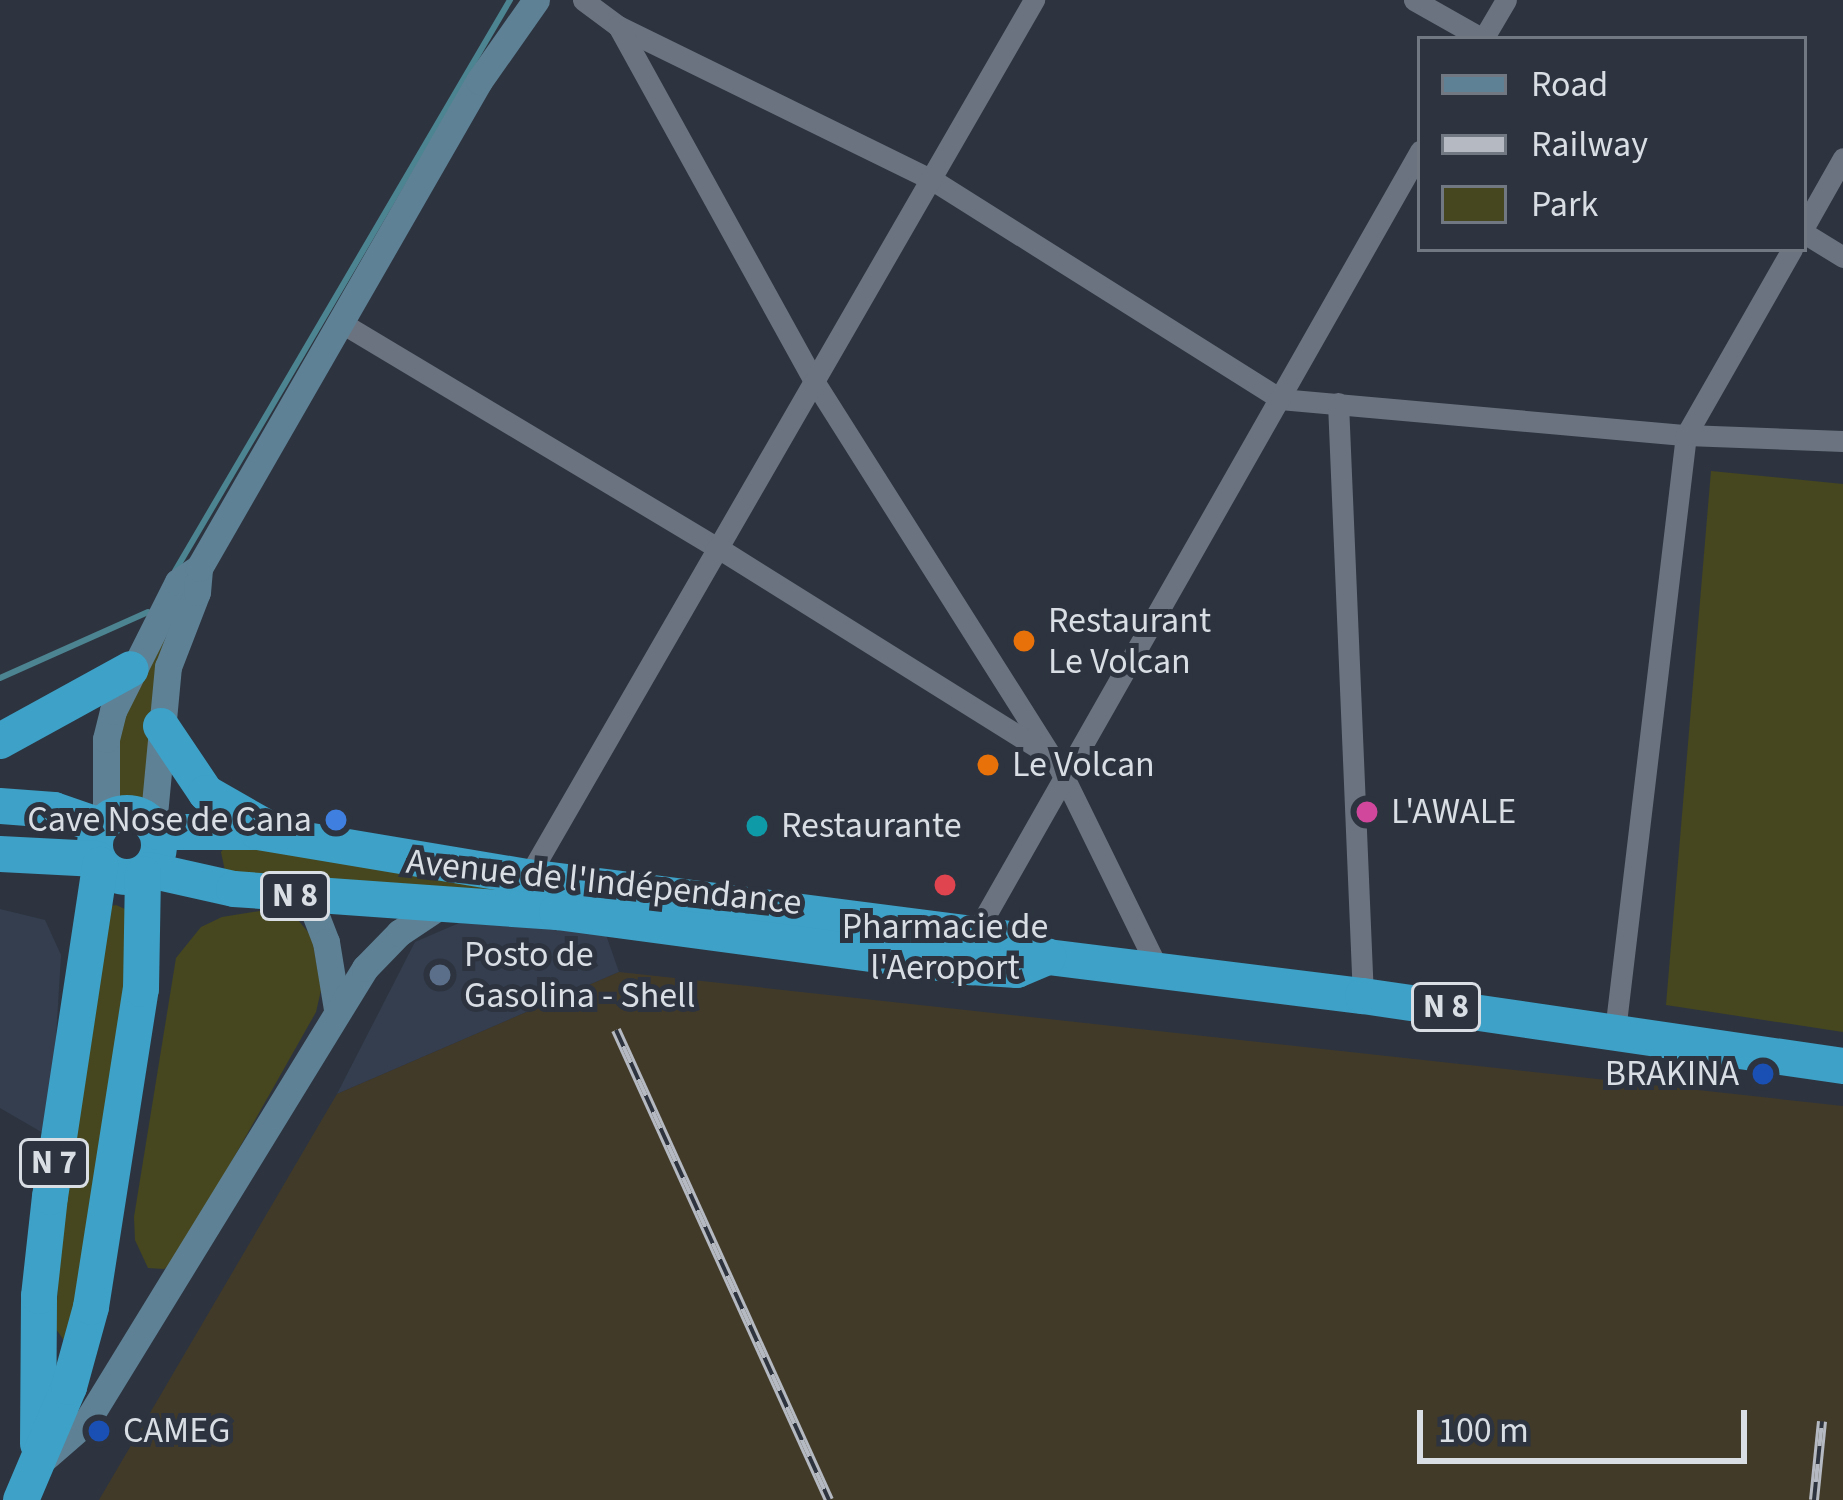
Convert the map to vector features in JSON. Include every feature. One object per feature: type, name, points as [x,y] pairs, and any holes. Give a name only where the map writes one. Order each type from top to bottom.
[{"type":"highway","points":[[0,741],[131,669]]},
{"type":"highway","points":[[161,725],[206,793],[245,819],[293,837]]},
{"type":"highway","points":[[0,806],[54,810],[101,842],[120,878],[146,872],[159,852],[155,828],[130,813],[101,842],[0,854]]},
{"type":"highway","name":"Avenue de l'Indépendance","points":[[155,828],[293,837],[528,878],[1016,940],[1048,957],[1363,996],[1843,1066]]},
{"type":"highway","name":"N 7","points":[[38,1464],[41,1276],[101,842]]},
{"type":"highway","name":"Avenue de l'Indépendance","points":[[146,872],[308,898],[557,912],[971,967],[1017,970],[1048,957]]},
{"type":"highway","name":"N 7","points":[[21,1500],[69,1387],[91,1307],[141,989],[146,872]]},
{"type":"main road","points":[[155,828],[168,667],[197,592],[200,568],[479,81],[536,0]]},
{"type":"main road","points":[[101,842],[106,739],[131,669],[178,582],[200,568]]},
{"type":"main road","points":[[308,898],[326,942],[337,1009]]},
{"type":"main road","points":[[38,1464],[87,1421],[228,1198],[337,1009],[376,955],[444,903]]},
{"type":"street","points":[[583,0],[618,26],[931,179],[1280,398],[1686,435],[1843,441]]},
{"type":"street","points":[[528,878],[1034,0]]},
{"type":"street","points":[[1414,0],[1478,36]]},
{"type":"street","points":[[1485,36],[1506,0]]},
{"type":"street","points":[[618,26],[814,381],[1064,777],[1160,971]]},
{"type":"street","points":[[975,934],[1417,156]]},
{"type":"street","points":[[1807,224],[1843,158]]},
{"type":"street","points":[[1807,232],[1843,257]]},
{"type":"street","points":[[1616,1031],[1686,435],[1790,252]]},
{"type":"street","points":[[340,322],[716,546],[1051,756]]},
{"type":"street","points":[[1338,403],[1363,996]]},
{"type":"shaded area","points":[[0,909],[45,920],[61,955],[50,1137],[0,1108]]},
{"type":"shaded area","points":[[459,923],[605,932],[619,972],[337,1094],[415,942]]},
{"type":"shaded area","points":[[619,972],[1843,1106],[1843,1500],[99,1500],[337,1094]]},
{"type":"green space","points":[[1711,471],[1843,484],[1843,1032],[1666,1005]]},
{"type":"green space","points":[[165,637],[148,803],[116,801],[112,765],[123,719]]},
{"type":"green space","points":[[229,842],[925,938],[225,871],[221,852]]},
{"type":"green space","points":[[116,905],[134,913],[106,1169],[65,1342],[56,1329],[59,1249],[105,907]]},
{"type":"green space","points":[[272,909],[298,920],[312,937],[321,990],[316,1012],[177,1258],[164,1269],[148,1268],[135,1240],[134,1217],[176,958],[201,927],[222,917]]},
{"type":"waterway","points":[[175,571],[510,0]]},
{"type":"waterway","points":[[0,678],[148,612]]},
{"type":"railway","points":[[616,1030],[829,1500]]},
{"type":"railway","points":[[1814,1500],[1822,1421]]},
{"type":"place","name":"Restaurant Le Volcan","points":[[1024,641]]},
{"type":"place","name":"Le Volcan","points":[[988,765]]},
{"type":"place","name":"L'AWALE","points":[[1367,812]]},
{"type":"place","name":"Cave Nose de Cana","points":[[336,820]]},
{"type":"place","name":"Restaurante","points":[[757,826]]},
{"type":"place","name":"Pharmacie de l'Aeroport","points":[[945,885]]},
{"type":"place","name":"Posto de Gasolina - Shell","points":[[440,975]]},
{"type":"place","name":"BRAKINA","points":[[1763,1074]]},
{"type":"place","name":"CAMEG","points":[[99,1431]]}]
